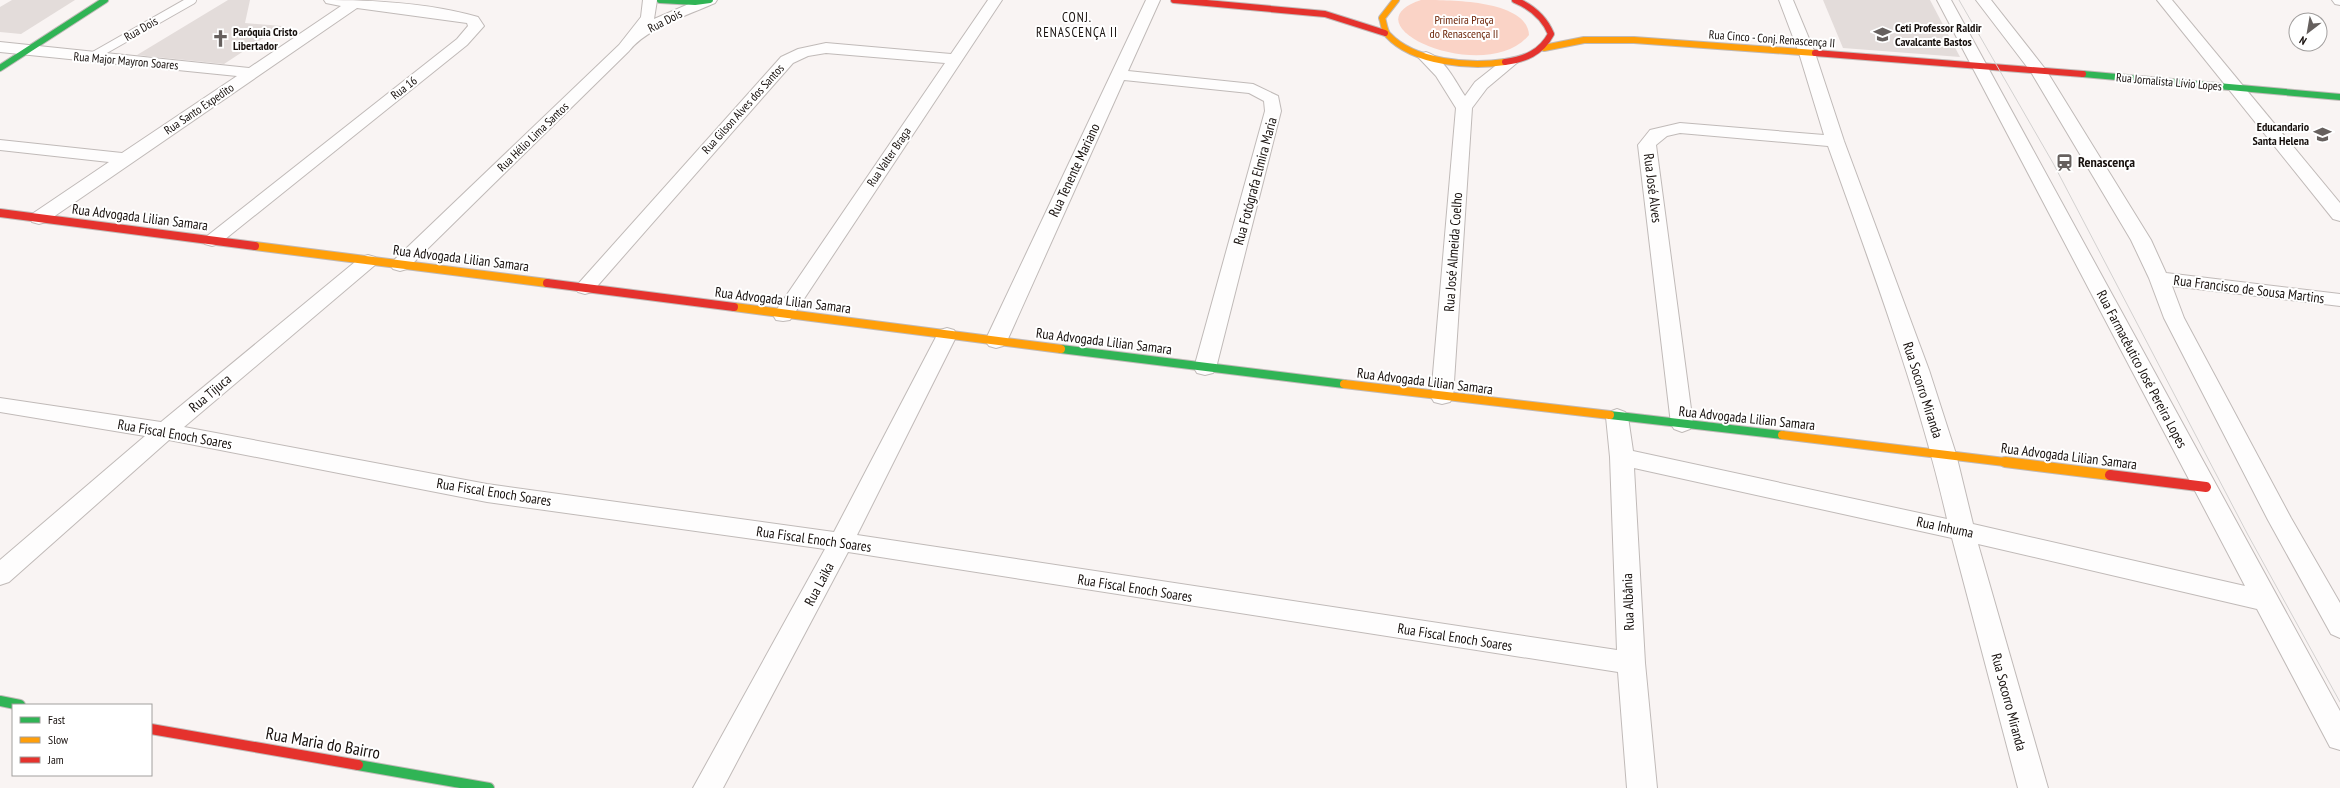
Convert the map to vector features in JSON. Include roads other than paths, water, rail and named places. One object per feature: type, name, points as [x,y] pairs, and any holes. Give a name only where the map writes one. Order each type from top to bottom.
[{"type":"street","points":[[0,68],[24,51],[105,0]]},
{"type":"street","name":"Rua 16","points":[[212,240],[462,42],[476,26],[473,20],[460,16],[358,1],[331,0]]},
{"type":"street","name":"Rua Hélio Lima Santos","points":[[400,265],[624,48],[648,17],[650,0]]},
{"type":"street","points":[[660,0],[695,2],[710,0]]},
{"type":"street","name":"Rua Dois","points":[[624,48],[658,23],[710,0]]},
{"type":"street","name":"Rua Valter Braga","points":[[783,315],[995,0]]},
{"type":"street","name":"Rua Tenente Mariano","points":[[996,341],[1153,0]]},
{"type":"street","points":[[1174,0],[1325,14],[1385,33],[1382,17],[1386,8],[1396,0]]},
{"type":"street","points":[[1515,0],[1539,13],[1548,23],[1552,34],[1544,48]]},
{"type":"street","name":"Rua Socorro Miranda","points":[[1786,0],[1807,53],[1835,141],[1918,370],[1944,454],[1962,531],[2033,788]]},
{"type":"street","name":"Rua Farmacêutico José Pereira Lopes","points":[[1944,0],[1988,67],[2206,487],[2340,738]]},
{"type":"street","points":[[1983,0],[2038,70],[2141,240],[2159,278],[2174,318],[2337,617]]},
{"type":"street","points":[[2164,0],[2340,216]]},
{"type":"street","name":"Rua Santo Expedito","points":[[39,218],[358,1]]},
{"type":"street","name":"Rua Cinco - Conj. Renascença II","points":[[1385,33],[1406,49],[1426,57],[1464,64],[1484,65],[1510,62],[1528,57],[1544,48],[1584,40],[1634,40],[1988,67]]},
{"type":"street","name":"Rua Major Mayron Soares","points":[[0,48],[253,73]]},
{"type":"street","name":"Rua Gilson Alves dos Santos","points":[[585,288],[786,60],[804,52],[826,48],[956,59]]},
{"type":"street","points":[[1426,57],[1442,73],[1464,108],[1481,85],[1510,62]]},
{"type":"street","name":"Rua Jornalista Lívio Lopes","points":[[1988,67],[2038,70],[2340,97]]},
{"type":"street","name":"Rua Fotógrafa Elmira Maria","points":[[1118,75],[1252,89],[1272,99],[1273,111],[1205,368]]},
{"type":"street","name":"Rua José Almeida Coelho","points":[[1442,397],[1464,108]]},
{"type":"street","name":"Rua José Alves","points":[[1682,424],[1647,145],[1651,137],[1661,131],[1680,128],[1835,141]]},
{"type":"street","points":[[0,145],[125,159]]},
{"type":"street","name":"Rua Advogada Lilian Samara","points":[[0,213],[783,315],[1205,368],[1442,397],[1944,454],[2206,487]]},
{"type":"street","name":"Rua Tijuca","points":[[0,576],[164,431],[368,261]]},
{"type":"street","name":"Rua Francisco de Sousa Martins","points":[[2159,278],[2340,300]]},
{"type":"street","name":"Rua Laika","points":[[708,788],[841,542],[948,335]]},
{"type":"street","name":"Rua Fiscal Enoch Soares","points":[[0,405],[164,431],[487,493],[841,542],[1630,663]]},
{"type":"street","name":"Rua Albânia","points":[[1617,417],[1622,457],[1630,663],[1642,788]]},
{"type":"street","name":"Rua Inhuma","points":[[1622,457],[1962,531],[2267,601]]},
{"type":"street","points":[[0,702],[13,704]]},
{"type":"street","name":"Rua Maria do Bairro","points":[[152,728],[489,788]]},
{"type":"lane","name":"Rua Dois","points":[[90,58],[192,0]]},
{"type":"tram line","points":[[1959,0],[2053,163],[2248,535],[2340,702]]},
{"type":"place","name":"Ceti Professor Raldir Cavalcante Bastos","points":[[1882,35]]},
{"type":"place","name":"Paróquia Cristo Libertador","points":[[220,39]]},
{"type":"place","name":"Educandario Santa Helena","points":[[2322,134]]},
{"type":"place","name":"Renascença","points":[[2065,162]]},
{"type":"district","name":"CONJ. RENASCENÇA II","points":[[1077,24]]},
{"type":"park label","name":"Primeira Praça do Renascença II","points":[[1464,27]]}]
